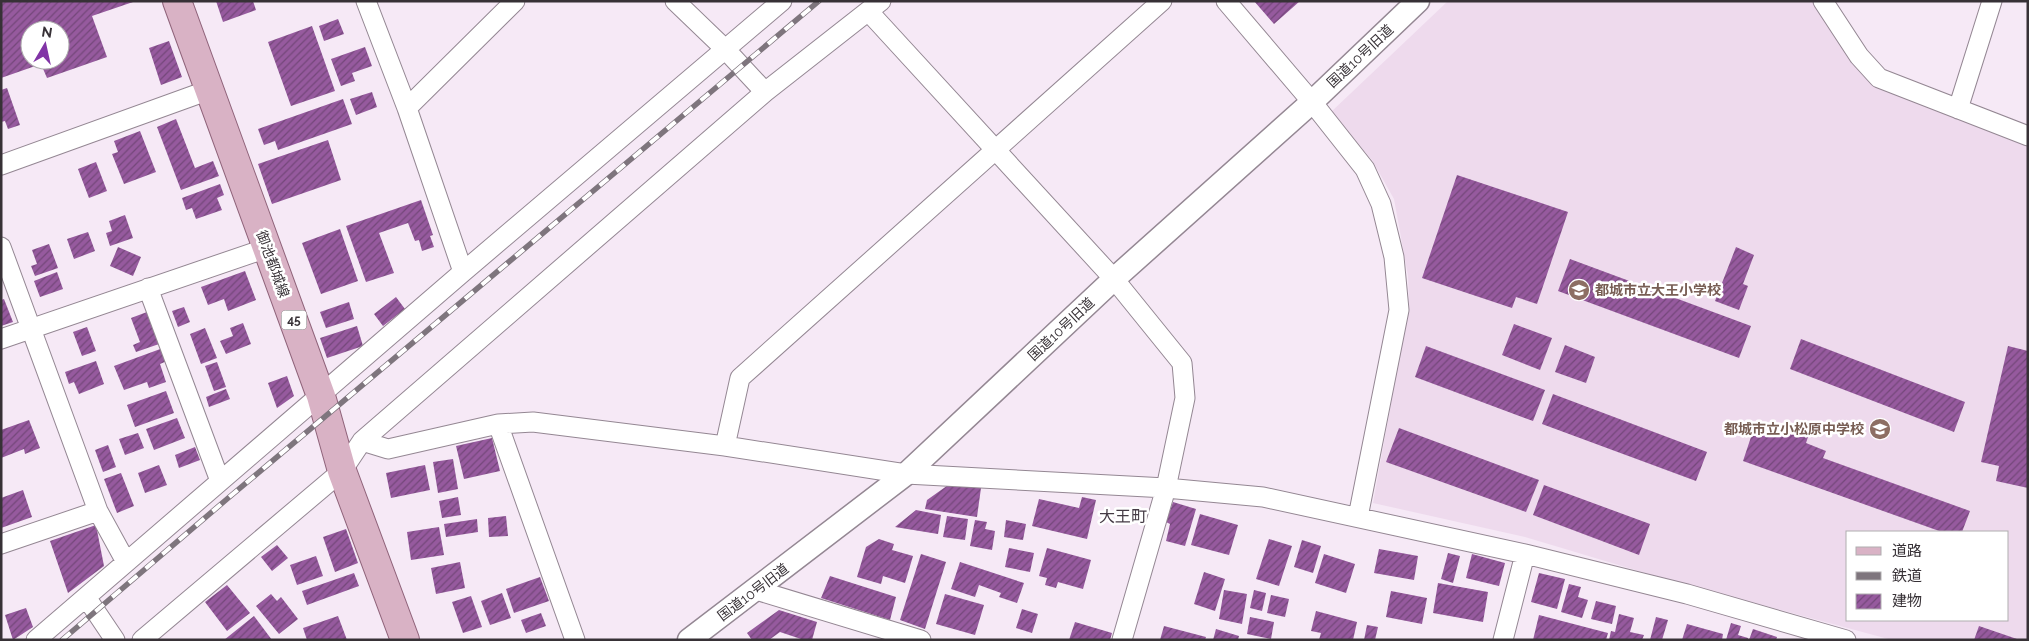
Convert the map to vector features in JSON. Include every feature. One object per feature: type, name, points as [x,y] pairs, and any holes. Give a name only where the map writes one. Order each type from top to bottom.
[{"type":"main road","name":"御池都城線","points":[[177,1],[322,396],[342,471],[406,640]]},
{"type":"street","points":[[366,1],[406,108],[463,272]]},
{"type":"street","points":[[406,108],[515,1]]},
{"type":"street","points":[[675,1],[725,49],[765,92]]},
{"type":"street","points":[[36,640],[322,396],[463,272],[782,1]]},
{"type":"street","points":[[725,446],[740,378],[996,152],[1162,1]]},
{"type":"street","points":[[1226,1],[1312,102],[1365,169],[1381,204],[1394,257],[1399,310],[1358,517]]},
{"type":"street","name":"国道10号旧道","points":[[689,640],[906,474],[1114,279],[1312,102],[1418,1]]},
{"type":"street","points":[[1823,1],[1859,56],[1879,78],[2028,136]]},
{"type":"street","points":[[1958,109],[1992,1]]},
{"type":"street","points":[[142,640],[342,471],[362,441],[765,92],[875,7],[996,152],[1114,279],[1182,363],[1185,398],[1166,488],[1122,640]]},
{"type":"street","points":[[1,165],[209,90]]},
{"type":"street","points":[[1,247],[98,511],[126,562]]},
{"type":"street","points":[[1,339],[267,248]]},
{"type":"street","points":[[148,288],[220,482]]},
{"type":"street","points":[[362,441],[388,448],[498,424],[533,422],[725,446],[906,474],[1166,488],[1263,497],[1525,554],[1687,594],[1846,640]]},
{"type":"street","points":[[498,424],[575,640]]},
{"type":"street","points":[[1,544],[98,511]]},
{"type":"street","points":[[1503,640],[1525,554]]},
{"type":"street","points":[[756,590],[921,640]]},
{"type":"street","points":[[86,597],[115,640]]},
{"type":"shaded area","name":"都城市立大王小学校","points":[[1448,1],[1813,1],[1859,71],[1878,86],[2028,144],[2028,640],[1892,640],[1662,578],[1525,537],[1373,503],[1409,304],[1408,276],[1394,199],[1372,160],[1331,112]]},
{"type":"building","points":[[1,1],[133,1],[92,16],[107,57],[70,70],[70,20],[20,20],[20,70],[24,70],[1,78]]},
{"type":"building","points":[[216,1],[253,1],[256,10],[223,22]]},
{"type":"building","points":[[1254,1],[1300,1],[1274,24]]},
{"type":"building","points":[[338,19],[344,34],[324,41],[319,26]]},
{"type":"building","points":[[312,26],[335,91],[291,106],[268,42]]},
{"type":"building","points":[[169,41],[182,77],[161,85],[149,48]]},
{"type":"building","points":[[365,47],[372,66],[352,73],[355,81],[341,86],[331,59]]},
{"type":"building","points":[[44,70],[70,70],[47,78]]},
{"type":"building","points":[[7,88],[20,125],[8,129],[5,121],[1,122],[1,90]]},
{"type":"building","points":[[372,92],[377,107],[356,115],[350,99]]},
{"type":"building","points":[[343,99],[352,124],[278,150],[275,141],[264,145],[258,129]]},
{"type":"building","points":[[176,119],[195,168],[213,161],[219,176],[181,190],[157,127]]},
{"type":"building","points":[[140,131],[156,172],[124,184],[112,154],[118,152],[114,141]]},
{"type":"building","points":[[328,140],[341,180],[272,204],[258,164]]},
{"type":"building","points":[[96,162],[107,191],[89,198],[78,169]]},
{"type":"building","points":[[1457,175],[1568,212],[1537,304],[1516,297],[1512,308],[1422,278]]},
{"type":"building","points":[[220,184],[224,195],[217,198],[222,210],[196,219],[192,208],[186,210],[182,198]]},
{"type":"building","points":[[421,200],[433,235],[430,236],[434,247],[422,251],[419,240],[415,241],[408,223],[379,233],[394,273],[366,282],[346,226]]},
{"type":"building","points":[[125,215],[133,238],[110,246],[106,233],[112,231],[109,221]]},
{"type":"building","points":[[340,229],[358,281],[321,294],[302,243]]},
{"type":"building","points":[[88,232],[95,251],[74,259],[67,239]]},
{"type":"building","points":[[49,244],[58,268],[35,276],[31,266],[37,264],[32,250]]},
{"type":"building","points":[[118,247],[141,257],[133,276],[110,266]]},
{"type":"building","points":[[1736,247],[1754,255],[1743,284],[1748,286],[1739,310],[1715,301]]},
{"type":"building","points":[[1570,259],[1751,326],[1739,358],[1558,291]]},
{"type":"building","points":[[245,271],[256,300],[228,311],[224,299],[208,305],[201,287]]},
{"type":"building","points":[[57,272],[63,289],[40,297],[34,281]]},
{"type":"building","points":[[396,297],[405,309],[383,326],[374,314]]},
{"type":"building","points":[[4,299],[13,322],[1,326],[1,300]]},
{"type":"building","points":[[349,302],[354,319],[326,328],[320,312]]},
{"type":"building","points":[[184,307],[190,322],[178,327],[172,311]]},
{"type":"building","points":[[147,312],[159,344],[136,352],[133,345],[140,342],[131,318]]},
{"type":"building","points":[[243,323],[251,344],[226,354],[220,341],[233,336],[230,328]]},
{"type":"building","points":[[1514,324],[1552,338],[1540,370],[1502,355]]},
{"type":"building","points":[[357,326],[363,346],[327,358],[320,338]]},
{"type":"building","points":[[87,327],[96,351],[82,356],[73,332]]},
{"type":"building","points":[[205,328],[217,358],[201,364],[190,334]]},
{"type":"building","points":[[1801,339],[1965,402],[1954,432],[1790,369]]},
{"type":"building","points":[[1565,345],[1595,357],[1586,383],[1555,372]]},
{"type":"building","points":[[1426,346],[1545,390],[1533,421],[1415,377]]},
{"type":"building","points":[[2008,346],[2028,351],[2028,488],[1996,481],[1999,466],[1981,462]]},
{"type":"building","points":[[163,348],[167,361],[160,364],[166,382],[149,388],[147,382],[124,390],[114,366]]},
{"type":"building","points":[[96,361],[104,384],[79,394],[74,382],[69,384],[65,372]]},
{"type":"building","points":[[217,362],[226,387],[214,391],[205,366]]},
{"type":"building","points":[[287,376],[294,396],[277,408],[268,383]]},
{"type":"building","points":[[226,389],[230,399],[209,407],[206,397]]},
{"type":"building","points":[[166,391],[174,413],[135,427],[127,405]]},
{"type":"building","points":[[1553,394],[1707,452],[1696,481],[1542,424]]},
{"type":"building","points":[[177,418],[185,438],[154,450],[146,429]]},
{"type":"building","points":[[29,420],[40,448],[25,454],[24,449],[1,458],[1,430]]},
{"type":"building","points":[[1779,423],[1809,434],[1806,443],[1826,451],[1823,458],[1970,511],[1962,531],[1939,531],[1743,461],[1754,428],[1775,435]]},
{"type":"building","points":[[1399,428],[1539,480],[1526,512],[1386,462]]},
{"type":"building","points":[[138,433],[144,448],[125,455],[119,439]]},
{"type":"building","points":[[492,438],[500,471],[464,479],[456,446]]},
{"type":"building","points":[[108,445],[116,467],[103,472],[95,450]]},
{"type":"building","points":[[195,447],[200,460],[179,468],[175,455]]},
{"type":"building","points":[[453,459],[458,489],[438,493],[433,462]]},
{"type":"building","points":[[159,465],[167,485],[145,493],[138,473]]},
{"type":"building","points":[[425,465],[430,490],[391,498],[386,473]]},
{"type":"building","points":[[121,473],[134,506],[117,513],[104,479]]},
{"type":"building","points":[[951,483],[981,488],[977,517],[925,509],[927,500]]},
{"type":"building","points":[[1544,485],[1650,524],[1639,555],[1533,515]]},
{"type":"building","points":[[23,490],[32,517],[1,528],[1,498]]},
{"type":"building","points":[[458,497],[461,515],[442,518],[439,501]]},
{"type":"building","points":[[1082,497],[1096,500],[1087,539],[1032,526],[1039,499],[1079,508]]},
{"type":"building","points":[[1173,502],[1196,509],[1185,546],[1166,541],[1170,524],[1166,522]]},
{"type":"building","points":[[916,510],[941,515],[938,534],[895,527]]},
{"type":"building","points":[[1200,514],[1238,525],[1229,555],[1191,545]]},
{"type":"building","points":[[506,516],[508,536],[489,537],[488,518]]},
{"type":"building","points":[[947,516],[968,519],[965,540],[943,537]]},
{"type":"building","points":[[477,519],[478,532],[446,537],[444,524]]},
{"type":"building","points":[[975,520],[987,522],[985,529],[995,531],[992,550],[970,546]]},
{"type":"building","points":[[1006,520],[1026,524],[1023,540],[1004,537]]},
{"type":"building","points":[[96,525],[104,566],[68,593],[50,541]]},
{"type":"building","points":[[439,527],[444,555],[411,560],[407,532]]},
{"type":"building","points":[[346,529],[358,563],[335,572],[323,537]]},
{"type":"building","points":[[879,539],[894,544],[892,550],[913,556],[905,583],[883,576],[881,584],[857,577],[866,547]]},
{"type":"building","points":[[1269,539],[1292,546],[1279,586],[1256,579]]},
{"type":"building","points":[[1302,540],[1321,546],[1313,573],[1294,567]]},
{"type":"building","points":[[277,545],[288,558],[272,571],[261,557]]},
{"type":"building","points":[[1009,548],[1034,553],[1030,572],[1005,567]]},
{"type":"building","points":[[1047,548],[1091,560],[1083,589],[1058,582],[1056,588],[1045,585],[1047,578],[1039,576]]},
{"type":"building","points":[[1379,549],[1418,556],[1414,580],[1374,573]]},
{"type":"building","points":[[1448,553],[1460,556],[1453,583],[1441,579]]},
{"type":"building","points":[[921,554],[946,562],[925,629],[900,620]]},
{"type":"building","points":[[1324,554],[1355,564],[1346,593],[1315,583]]},
{"type":"building","points":[[1472,554],[1505,563],[1499,586],[1466,578]]},
{"type":"building","points":[[316,556],[323,576],[297,585],[290,565]]},
{"type":"building","points":[[460,562],[465,588],[436,594],[431,568]]},
{"type":"building","points":[[960,562],[1024,583],[1017,603],[999,597],[1001,593],[979,585],[975,597],[951,589]]},
{"type":"building","points":[[1204,572],[1225,579],[1215,611],[1194,604]]},
{"type":"building","points":[[354,573],[359,586],[307,605],[302,591]]},
{"type":"building","points":[[1539,573],[1565,579],[1557,609],[1531,602]]},
{"type":"building","points":[[830,576],[896,597],[890,620],[821,598]]},
{"type":"building","points":[[540,577],[549,601],[514,613],[506,589]]},
{"type":"building","points":[[1438,583],[1488,592],[1483,622],[1433,613]]},
{"type":"building","points":[[1569,584],[1581,587],[1578,597],[1588,600],[1582,618],[1561,612]]},
{"type":"building","points":[[227,585],[250,613],[227,631],[205,602]]},
{"type":"building","points":[[1224,590],[1247,594],[1242,624],[1219,619]]},
{"type":"building","points":[[1254,590],[1266,593],[1262,611],[1250,608]]},
{"type":"building","points":[[1391,591],[1427,598],[1422,624],[1386,617]]},
{"type":"building","points":[[502,593],[511,618],[490,625],[481,601]]},
{"type":"building","points":[[271,594],[277,601],[281,597],[298,619],[279,634],[256,606]]},
{"type":"building","points":[[945,594],[984,605],[975,635],[936,624]]},
{"type":"building","points":[[1271,595],[1289,599],[1285,617],[1267,613]]},
{"type":"building","points":[[471,596],[482,627],[463,633],[452,602]]},
{"type":"building","points":[[1596,601],[1616,606],[1612,624],[1591,619]]},
{"type":"building","points":[[26,608],[33,627],[13,640],[5,615]]},
{"type":"building","points":[[1022,609],[1038,614],[1032,633],[1016,628]]},
{"type":"building","points":[[779,610],[817,622],[812,640],[804,640],[780,632],[769,640],[752,640],[747,633]]},
{"type":"building","points":[[1316,611],[1357,622],[1353,640],[1319,640],[1321,633],[1311,631]]},
{"type":"building","points":[[541,613],[546,626],[526,633],[521,620]]},
{"type":"building","points":[[1619,614],[1634,618],[1630,632],[1644,635],[1642,640],[1609,640],[1611,631],[1615,632]]},
{"type":"building","points":[[1539,615],[1608,633],[1606,640],[1533,640]]},
{"type":"building","points":[[254,616],[272,640],[224,640]]},
{"type":"building","points":[[338,616],[347,640],[307,640],[303,628]]},
{"type":"building","points":[[1250,617],[1274,622],[1271,639],[1247,634]]},
{"type":"building","points":[[1656,617],[1668,620],[1662,640],[1650,640]]},
{"type":"building","points":[[1075,622],[1112,633],[1110,640],[1069,640]]},
{"type":"building","points":[[1731,623],[1741,626],[1738,635],[1748,638],[1748,640],[1726,640]]},
{"type":"building","points":[[1687,624],[1723,634],[1722,640],[1682,640]]},
{"type":"building","points":[[1367,625],[1378,627],[1375,640],[1364,640]]},
{"type":"building","points":[[1164,626],[1206,637],[1205,640],[1160,640]]},
{"type":"building","points":[[1979,626],[2017,639],[2017,640],[1974,640]]},
{"type":"building","points":[[1216,629],[1239,636],[1238,640],[1213,640]]},
{"type":"building","points":[[1753,629],[1777,637],[1776,640],[1749,640]]},
{"type":"railway","points":[[62,640],[819,1]]},
{"type":"place","name":"都城市立大王小学校","points":[[1579,290]]},
{"type":"place","name":"都城市立小松原中学校","points":[[1880,429]]},
{"type":"district","name":"大王町","points":[[1123,516]]}]
